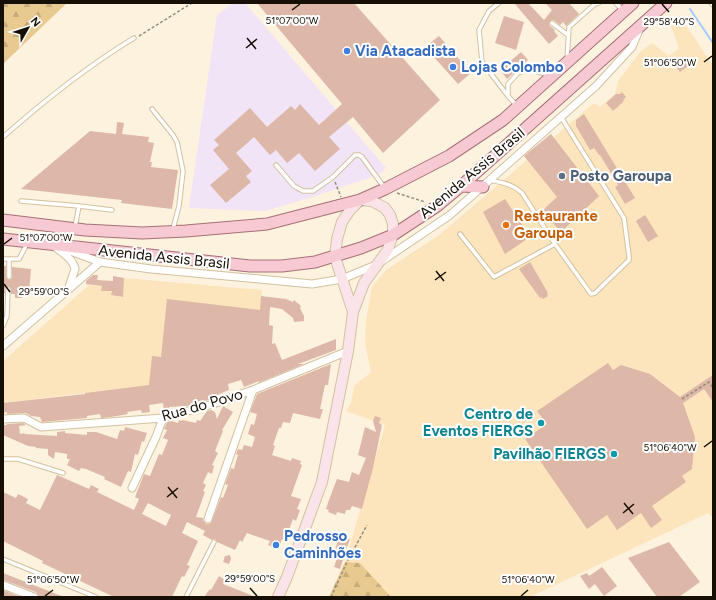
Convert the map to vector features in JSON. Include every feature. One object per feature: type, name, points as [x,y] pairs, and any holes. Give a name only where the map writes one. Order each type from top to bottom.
[{"type":"main road","name":"Avenida Assis Brasil","points":[[3,220],[75,228],[142,233],[172,232],[267,224],[360,200],[385,189],[449,156],[504,120],[633,3]]},
{"type":"main road","name":"Avenida Assis Brasil","points":[[3,240],[250,266],[293,265],[315,262],[361,248],[392,235],[437,206],[666,3]]},
{"type":"main road","points":[[461,186],[487,184]]},
{"type":"main road","points":[[278,597],[287,577],[322,482],[348,351],[353,312],[364,283],[387,251],[392,235],[393,224],[390,215],[385,208],[372,201],[360,200],[350,210],[342,222],[337,239],[335,257],[353,312]]},
{"type":"street","points":[[51,244],[100,262],[151,269],[312,284],[342,279],[376,265],[450,215],[487,184],[596,86],[632,47],[642,24]]},
{"type":"street","points":[[51,244],[72,261],[75,266],[69,288]]},
{"type":"street","points":[[5,341],[100,262]]},
{"type":"street","name":"Rua do Povo","points":[[3,419],[24,418],[41,427],[163,418],[213,404],[253,390],[348,351]]},
{"type":"street","points":[[208,519],[253,390]]},
{"type":"street","points":[[132,488],[156,437],[163,418]]},
{"type":"street","points":[[3,585],[34,597]]},
{"type":"lane","points":[[499,3],[489,11],[479,30],[482,62],[517,107]]},
{"type":"lane","points":[[567,62],[569,27],[595,4],[600,3]]},
{"type":"lane","points":[[616,3],[623,12]]},
{"type":"lane","points":[[552,23],[568,35]]},
{"type":"lane","points":[[3,137],[39,105],[103,57],[134,38]]},
{"type":"lane","points":[[508,96],[508,84],[518,74],[528,69],[552,76]]},
{"type":"lane","points":[[152,109],[174,134],[183,171],[179,206],[172,232]]},
{"type":"lane","points":[[487,184],[510,184],[522,193],[590,294],[595,292],[626,264],[629,256],[624,218],[561,117]]},
{"type":"lane","points":[[276,165],[294,186],[303,191],[314,191],[333,177],[355,155],[359,155],[385,189]]},
{"type":"lane","points":[[21,201],[112,210]]},
{"type":"lane","points":[[75,228],[79,206]]},
{"type":"lane","points":[[460,234],[494,277],[555,244]]},
{"type":"lane","points":[[3,259],[20,259],[28,242]]},
{"type":"lane","points":[[9,260],[9,277]]},
{"type":"lane","points":[[3,326],[7,316],[8,289]]},
{"type":"lane","points":[[3,459],[18,459],[63,473]]},
{"type":"lane","points":[[186,597],[214,542]]},
{"type":"lane","points":[[3,559],[96,597]]},
{"type":"path","points":[[134,38],[192,3]]},
{"type":"path","points":[[333,177],[344,204]]},
{"type":"path","points":[[385,189],[437,206]]},
{"type":"path","points":[[682,399],[709,382],[713,388]]},
{"type":"path","points":[[331,597],[347,562],[367,525]]},
{"type":"shaded area","points":[[233,3],[245,3],[386,168],[378,175],[265,211],[189,208],[217,15]]},
{"type":"shaded area","points":[[681,18],[713,66],[713,518],[708,513],[530,597],[329,597],[345,562],[385,425],[346,411],[351,403],[354,386],[371,372],[365,343],[366,320],[372,287],[386,270],[439,235],[594,103],[600,107],[615,94],[618,81],[641,51],[652,43],[669,56],[679,48],[671,26]]},
{"type":"shaded area","points":[[124,278],[262,290],[257,353],[173,382],[3,403],[3,361],[89,285],[102,286],[102,291],[112,291],[111,295],[122,297]]},
{"type":"green space","points":[[3,3],[67,3],[3,64]]},
{"type":"green space","points":[[345,562],[360,563],[391,597],[329,597]]},
{"type":"building","name":"Via Atacadista","points":[[257,3],[354,3],[440,100],[383,153],[353,117],[329,137],[340,149],[315,171],[299,153],[287,163],[276,150],[270,155],[254,137],[236,153],[252,171],[246,176],[251,182],[226,203],[210,185],[229,169],[213,150],[219,145],[214,140],[250,108],[267,127],[291,106],[295,110],[300,104],[319,125],[342,104]]},
{"type":"building","points":[[514,3],[528,3],[544,20],[552,10],[545,3],[569,3],[579,14],[566,26],[563,22],[560,25],[553,20],[550,21],[549,25],[555,30],[554,31],[558,36],[549,44]]},
{"type":"building","points":[[504,16],[524,22],[516,50],[495,43]]},
{"type":"building","points":[[439,36],[471,73],[458,84],[425,47]]},
{"type":"building","points":[[521,52],[528,60],[507,79],[500,70]]},
{"type":"building","points":[[686,58],[691,64],[680,72],[675,65]]},
{"type":"building","points":[[622,92],[626,97],[623,102],[613,111],[606,103],[616,94],[620,94]]},
{"type":"building","points":[[584,114],[635,198],[625,204],[615,187],[618,185],[600,155],[594,148],[590,150],[576,126],[576,120]]},
{"type":"building","points":[[117,122],[124,123],[122,134],[149,137],[148,142],[154,143],[150,162],[152,162],[151,167],[178,170],[172,209],[121,203],[122,200],[21,189],[90,131],[116,134]]},
{"type":"building","name":"Posto Garoupa","points":[[551,134],[599,196],[561,232],[542,211],[557,197],[524,156]]},
{"type":"building","name":"Restaurante Garoupa","points":[[505,199],[530,237],[505,254],[483,212]]},
{"type":"building","points":[[645,215],[658,236],[648,242],[636,221]]},
{"type":"building","points":[[530,262],[548,293],[548,296],[543,299],[541,297],[540,298],[519,269]]},
{"type":"building","points":[[3,266],[6,266],[6,277],[9,280],[12,278],[12,267],[31,269],[29,293],[22,292],[22,298],[15,298],[15,294],[11,294],[11,288],[8,286],[5,288],[5,293],[3,293]]},
{"type":"building","points":[[93,275],[98,275],[97,280],[113,281],[113,276],[124,278],[123,297],[111,295],[112,291],[101,291],[102,286],[86,284],[86,281]]},
{"type":"building","points":[[261,296],[286,299],[293,302],[294,300],[301,306],[300,308],[304,316],[304,321],[294,322],[293,318],[282,309],[270,307],[269,325],[273,326],[272,344],[275,343],[282,360],[336,339],[336,350],[298,364],[304,364],[258,383],[259,381],[244,387],[241,380],[228,384],[229,390],[210,398],[212,399],[187,406],[169,407],[169,410],[164,411],[163,403],[149,405],[150,412],[142,413],[141,410],[127,412],[128,414],[111,417],[101,418],[100,414],[87,416],[87,418],[42,422],[40,417],[31,416],[26,413],[3,413],[3,403],[149,385],[152,356],[161,357],[167,299],[260,310]]},
{"type":"building","name":"Pavilhão FIERGS","points":[[608,363],[613,370],[621,365],[650,374],[680,397],[713,375],[713,402],[704,389],[683,403],[695,437],[692,469],[682,476],[686,482],[652,506],[662,520],[651,528],[641,513],[617,530],[607,515],[587,529],[525,439],[547,424],[537,411]]},
{"type":"building","points":[[331,364],[328,385],[325,385],[320,409],[323,409],[320,419],[293,413],[290,423],[283,422],[281,428],[279,428],[273,445],[275,446],[272,455],[291,461],[292,458],[301,461],[300,464],[302,465],[291,496],[301,499],[297,509],[300,510],[296,521],[293,519],[285,540],[282,539],[278,549],[268,545],[270,541],[247,533],[242,542],[240,540],[235,550],[217,542],[215,539],[212,540],[203,535],[205,531],[187,522],[182,533],[198,541],[187,565],[190,566],[184,577],[182,576],[172,597],[114,597],[42,563],[43,561],[3,541],[3,492],[16,498],[18,494],[28,499],[26,503],[40,510],[57,475],[89,489],[91,485],[99,489],[97,492],[134,510],[139,499],[135,497],[144,474],[150,476],[159,454],[162,455],[168,440],[163,438],[167,430],[164,429],[167,422],[171,421],[178,423],[179,420],[182,420],[196,423],[197,420],[200,421],[207,411],[211,410],[215,412],[217,419],[223,406],[233,412],[222,430],[223,431],[215,451],[218,453],[212,465],[214,466],[212,474],[208,472],[203,483],[206,485],[203,491],[205,492],[196,517],[203,518],[206,524],[211,523],[221,497],[223,498],[228,485],[225,484],[231,468],[234,469],[238,449],[242,450],[244,445],[252,447],[255,437],[248,434],[251,424],[254,425],[257,414],[250,412],[257,394]],"holes":[[[148,503],[171,515],[166,526],[142,514]]]},
{"type":"building","points":[[375,416],[381,418],[379,423],[382,425],[373,468],[362,509],[352,506],[350,510],[346,510],[345,514],[337,512],[336,515],[328,512],[329,510],[326,509],[337,479],[349,482],[352,472],[359,475],[366,458],[358,455],[365,427],[376,432],[373,421]]},
{"type":"building","points":[[23,423],[26,425],[19,426],[20,434],[25,433],[24,434],[57,436],[57,432],[65,431],[65,433],[87,435],[87,432],[96,432],[117,439],[120,430],[124,431],[125,427],[147,433],[144,442],[142,441],[138,455],[135,454],[131,472],[128,471],[121,487],[104,479],[105,477],[86,469],[81,468],[79,471],[67,465],[70,459],[67,459],[67,454],[55,452],[54,459],[48,455],[48,449],[28,446],[3,435],[3,425]]},
{"type":"building","points":[[340,536],[350,539],[344,555],[334,552]]},
{"type":"building","points":[[669,542],[700,582],[679,597],[657,597],[628,558]]},
{"type":"building","points":[[230,555],[231,559],[229,564],[223,562],[225,556]]},
{"type":"building","points":[[338,555],[344,557],[340,569],[334,567]]},
{"type":"building","points":[[602,567],[617,586],[604,596],[595,584],[589,589],[580,576],[587,573],[589,576]]},
{"type":"building","points":[[3,573],[64,597],[39,597],[36,592],[3,580]]},
{"type":"building","points":[[219,576],[225,580],[223,584],[256,597],[204,597],[210,589],[211,590]]},
{"type":"building","points":[[3,590],[20,597],[3,597]]},
{"type":"waterway","points":[[690,9],[713,43]]},
{"type":"place","name":"Via Atacadista","points":[[347,51]]},
{"type":"place","name":"Lojas Colombo","points":[[453,67]]},
{"type":"place","name":"Posto Garoupa","points":[[562,176]]},
{"type":"place","name":"Restaurante Garoupa","points":[[506,225]]},
{"type":"place","name":"Centro de Eventos FIERGS","points":[[541,423]]},
{"type":"place","name":"Pavilhão FIERGS","points":[[614,454]]},
{"type":"place","name":"Pedrosso Caminhões","points":[[276,545]]}]
